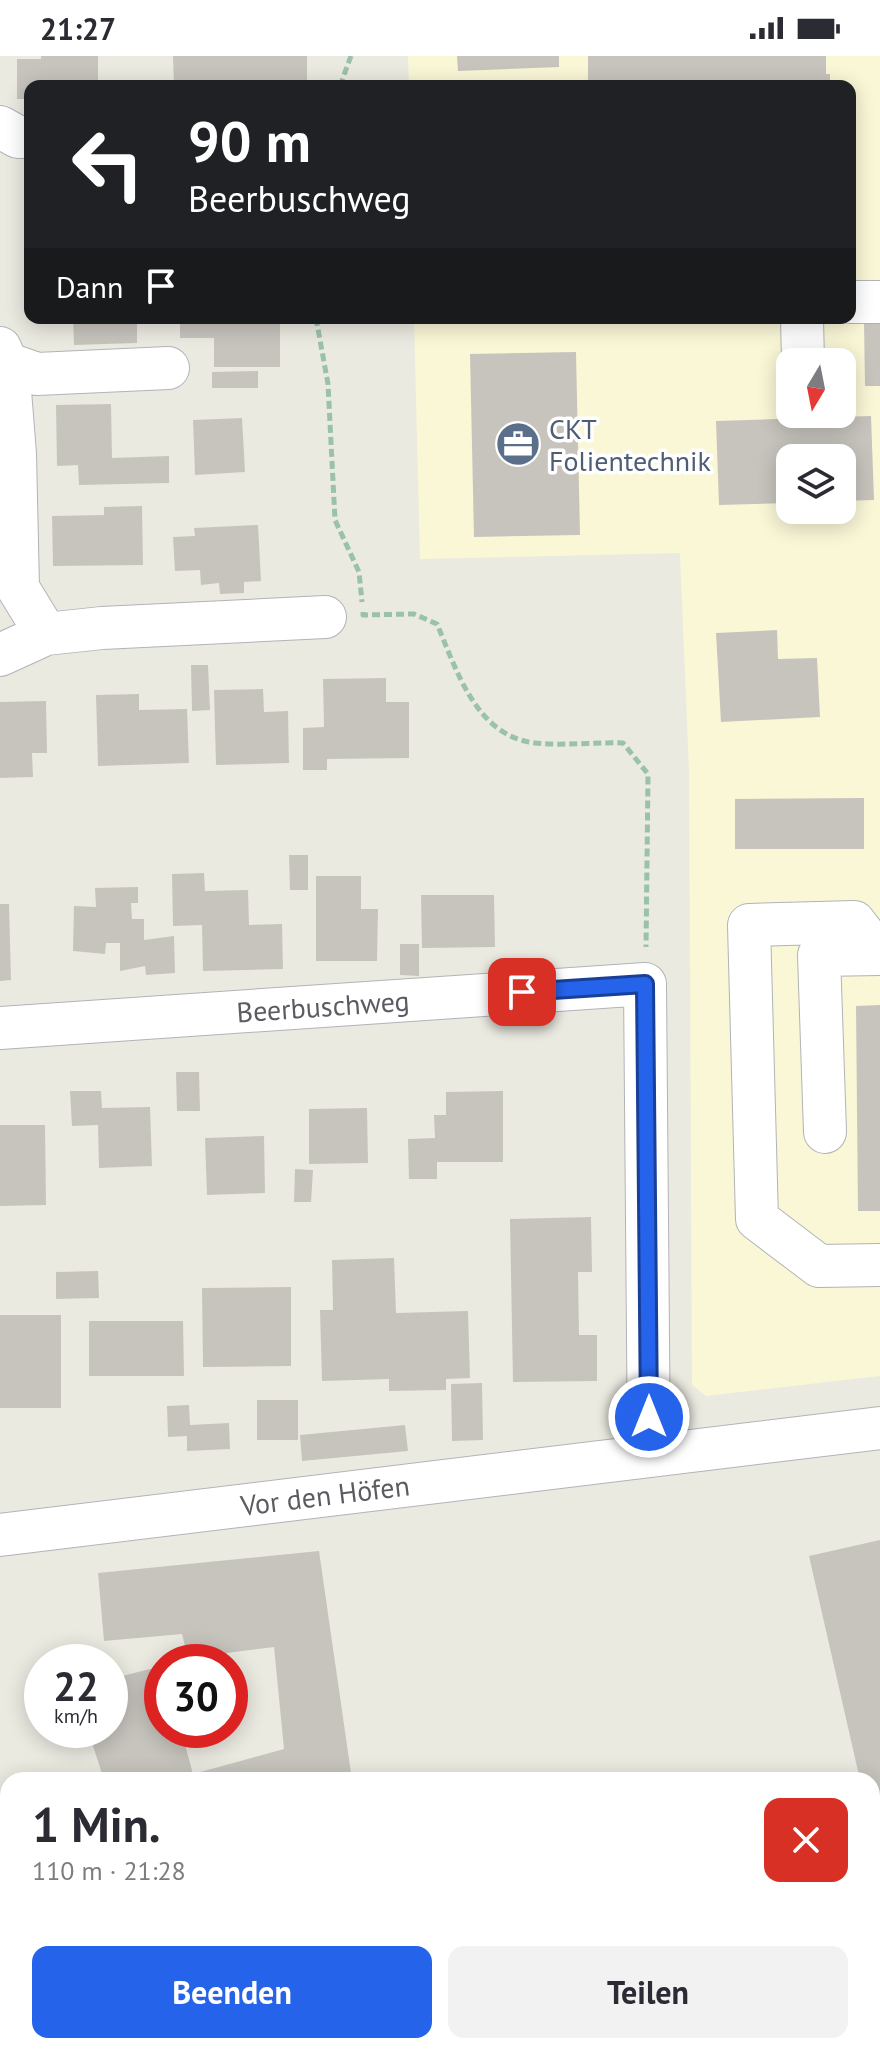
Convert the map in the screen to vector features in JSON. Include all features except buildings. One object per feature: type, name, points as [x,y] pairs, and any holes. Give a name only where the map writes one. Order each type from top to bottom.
[{"type":"street","points":[[0,127],[24,137]]},
{"type":"street","points":[[856,302],[880,302]]},
{"type":"street","points":[[802,324],[803,348]]},
{"type":"street","points":[[3,358],[37,374],[168,368]]},
{"type":"street","points":[[3,358],[15,454],[18,588],[46,634]]},
{"type":"street","points":[[0,655],[46,634],[102,628],[325,617]]},
{"type":"street","points":[[880,954],[854,922],[749,925],[757,1219],[819,1266],[880,1265]]},
{"type":"street","points":[[825,1132],[819,955],[880,954]]},
{"type":"street","points":[[645,984],[649,1455]]},
{"type":"street","name":"Beerbuschweg","points":[[0,1028],[645,984]]},
{"type":"street","name":"Vor den Höfen","points":[[0,1535],[880,1428]]},
{"type":"path","points":[[342,80],[351,56]]},
{"type":"path","points":[[317,324],[328,384],[335,520],[359,572],[363,615],[414,614],[437,624],[463,685],[481,714],[503,733],[534,743],[623,743],[648,774],[645,984]]},
{"type":"shaded area","points":[[408,56],[880,56],[880,1376],[706,1396],[692,1385],[689,768],[680,553],[420,559],[414,324],[856,324],[856,80],[409,80]]},
{"type":"place","name":"CKT Folientechnik","points":[[518,444]]},
{"type":"route","points":[[522,992],[645,984],[649,1417]]}]
